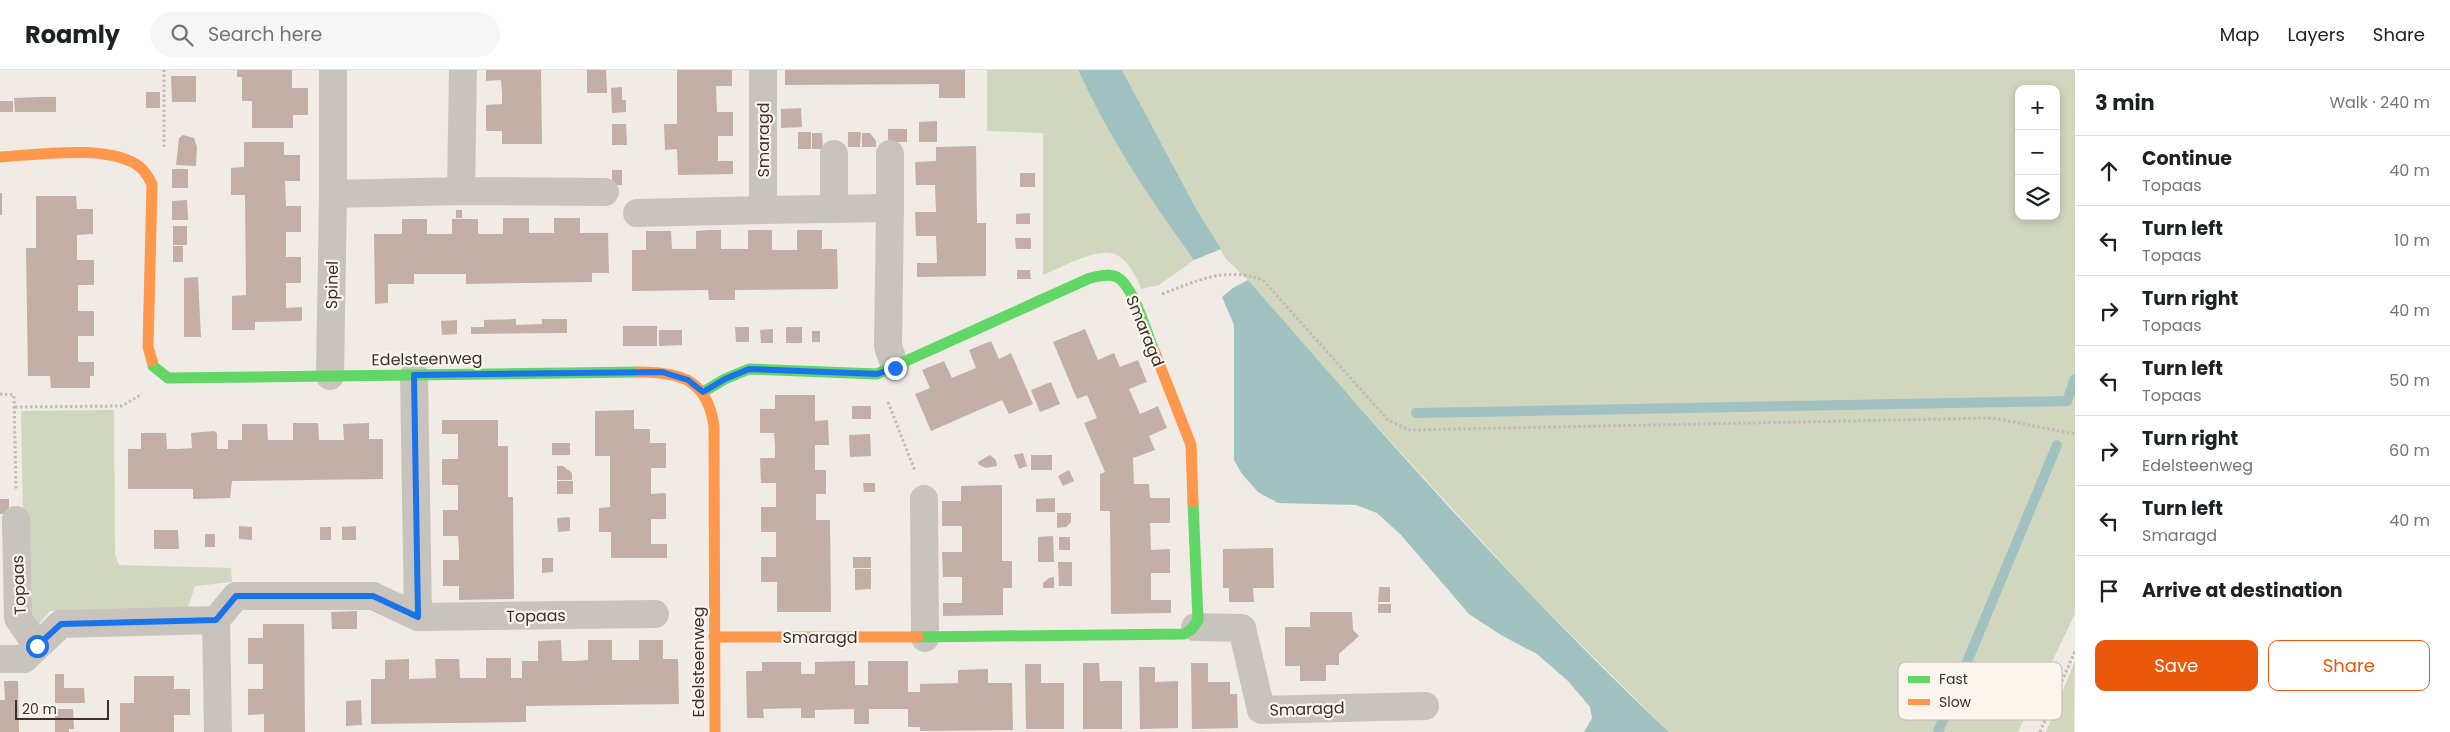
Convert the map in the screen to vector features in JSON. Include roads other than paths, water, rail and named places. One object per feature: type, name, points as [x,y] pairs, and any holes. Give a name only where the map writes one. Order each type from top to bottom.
[{"type":"street","name":"Spinel","points":[[330,376],[334,194],[333,70]]},
{"type":"street","points":[[461,191],[463,70]]},
{"type":"street","name":"Smaragd","points":[[763,70],[763,210]]},
{"type":"street","name":"Edelsteenweg","points":[[0,157],[94,154],[122,157],[141,167],[152,184],[148,347],[153,366],[168,378],[662,372],[688,380],[703,392],[712,404],[714,426],[715,732]]},
{"type":"street","points":[[834,154],[834,209]]},
{"type":"street","points":[[886,371],[888,346],[890,154]]},
{"type":"street","points":[[334,194],[461,191],[605,192]]},
{"type":"street","points":[[637,213],[890,208]]},
{"type":"street","name":"Smaragd","points":[[703,392],[725,379],[749,369],[886,371],[1090,278],[1108,274],[1122,279],[1135,304],[1191,445],[1198,620],[1195,627],[1182,636],[714,637]]},
{"type":"street","points":[[414,375],[418,617]]},
{"type":"street","points":[[924,499],[925,638]]},
{"type":"street","name":"Topaas","points":[[16,520],[18,618],[37,646]]},
{"type":"street","name":"Topaas","points":[[216,620],[236,596],[373,596],[418,617],[655,614]]},
{"type":"street","points":[[0,659],[24,659],[61,624],[216,620],[218,732]]},
{"type":"street","name":"Smaragd","points":[[1195,627],[1242,628],[1261,710],[1425,706]]},
{"type":"water","points":[[1078,70],[1122,70],[1198,212],[1221,249],[1194,260],[1131,168],[1103,120]]},
{"type":"water","points":[[1248,280],[1401,454],[1505,568],[1669,732],[1584,732],[1592,718],[1590,707],[1568,681],[1537,654],[1501,635],[1469,614],[1401,535],[1377,513],[1356,505],[1278,503],[1258,492],[1242,474],[1234,460],[1234,325],[1222,297],[1233,288]]},
{"type":"waterway","points":[[1416,413],[2067,401],[2075,379]]},
{"type":"waterway","points":[[1967,662],[2057,445]]},
{"type":"waterway","points":[[1938,732],[1943,720]]}]
